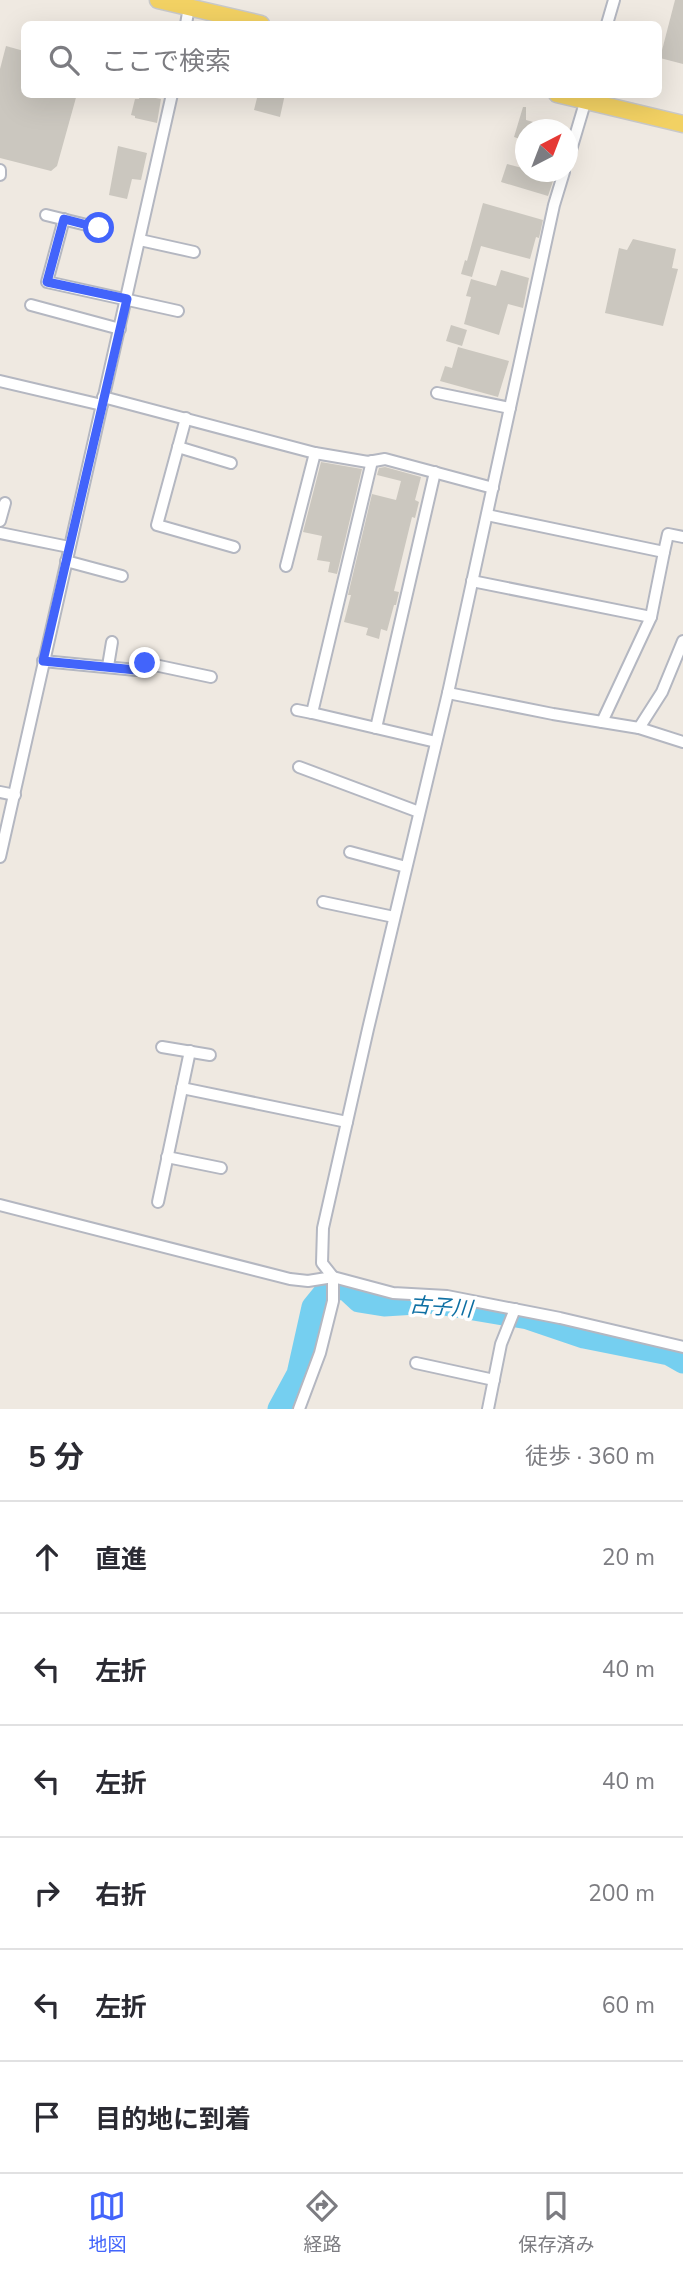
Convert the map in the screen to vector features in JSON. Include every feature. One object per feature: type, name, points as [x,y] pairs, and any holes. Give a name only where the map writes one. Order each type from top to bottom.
[{"type":"main road","points":[[158,0],[248,21]]},
{"type":"main road","points":[[587,98],[683,124]]},
{"type":"street","points":[[608,21],[614,0]]},
{"type":"street","points":[[187,21],[189,7]]},
{"type":"street","points":[[0,857],[171,98]]},
{"type":"street","points":[[578,127],[587,98]]},
{"type":"street","points":[[299,1409],[320,1353],[333,1301],[334,1280],[322,1263],[323,1228],[448,692],[561,182]]},
{"type":"street","points":[[46,215],[99,228]]},
{"type":"street","points":[[64,219],[47,282],[178,311]]},
{"type":"street","points":[[140,240],[194,252]]},
{"type":"street","points":[[31,305],[120,329]]},
{"type":"street","points":[[0,381],[186,418],[314,453],[372,461],[385,458],[493,488]]},
{"type":"street","points":[[437,393],[510,408]]},
{"type":"street","points":[[186,418],[157,525],[234,547]]},
{"type":"street","points":[[178,447],[231,463]]},
{"type":"street","points":[[286,566],[314,453]]},
{"type":"street","points":[[312,713],[372,461]]},
{"type":"street","points":[[376,728],[435,472]]},
{"type":"street","points":[[0,521],[5,503]]},
{"type":"street","points":[[487,515],[664,552]]},
{"type":"street","points":[[0,533],[69,547]]},
{"type":"street","points":[[602,722],[651,617],[668,534],[683,537]]},
{"type":"street","points":[[66,561],[122,576]]},
{"type":"street","points":[[472,581],[651,617]]},
{"type":"street","points":[[639,728],[662,692],[683,641]]},
{"type":"street","points":[[108,666],[112,642]]},
{"type":"street","points":[[43,661],[136,670],[145,663],[211,677]]},
{"type":"street","points":[[448,692],[553,714],[639,728],[683,742]]},
{"type":"street","points":[[297,710],[436,742]]},
{"type":"street","points":[[299,767],[419,812]]},
{"type":"street","points":[[0,792],[15,795]]},
{"type":"street","points":[[350,852],[406,867]]},
{"type":"street","points":[[323,902],[394,917]]},
{"type":"street","points":[[162,1046],[210,1055]]},
{"type":"street","points":[[158,1202],[190,1051]]},
{"type":"street","points":[[182,1088],[347,1122]]},
{"type":"street","points":[[167,1157],[220,1168]]},
{"type":"street","points":[[0,1205],[290,1279],[334,1280],[393,1293],[447,1296],[683,1346]]},
{"type":"street","points":[[488,1409],[501,1345],[515,1309]]},
{"type":"street","points":[[416,1363],[494,1380]]},
{"type":"building","points":[[675,0],[683,0],[683,64],[662,59]]},
{"type":"building","points":[[6,46],[21,50],[21,98],[76,98],[57,166],[51,171],[0,158],[0,69]]},
{"type":"building","points":[[257,98],[284,98],[280,117],[254,110]]},
{"type":"building","points":[[135,99],[161,99],[157,123],[131,115]]},
{"type":"building","points":[[523,107],[526,107],[526,119],[519,119]]},
{"type":"building","points":[[118,146],[147,153],[141,180],[132,179],[127,199],[109,195]]},
{"type":"building","points":[[507,164],[515,166],[515,182],[553,182],[548,196],[501,182]]},
{"type":"building","points":[[483,203],[543,220],[530,259],[481,246],[472,277],[461,274]]},
{"type":"building","points":[[633,239],[676,249],[672,268],[678,269],[663,326],[605,313],[619,248],[627,250]]},
{"type":"building","points":[[501,270],[529,278],[523,308],[508,304],[499,335],[464,324],[471,297],[466,296],[471,279],[496,286]]},
{"type":"building","points":[[451,325],[467,330],[462,346],[446,341]]},
{"type":"building","points":[[458,347],[509,361],[498,397],[440,381],[445,366],[452,368]]},
{"type":"building","points":[[321,462],[362,469],[337,574],[328,572],[330,562],[317,560],[322,536],[303,532]]},
{"type":"building","points":[[385,467],[421,477],[415,500],[419,502],[415,518],[412,517],[394,591],[399,592],[396,605],[387,631],[381,629],[379,639],[366,635],[368,628],[344,622],[372,494],[396,500],[401,481],[377,475],[379,468]]},
{"type":"waterway","name":"古子川","points":[[279,1409],[298,1374],[313,1307],[326,1291],[345,1288],[359,1301],[384,1305],[432,1302],[528,1318],[584,1337],[669,1354],[683,1362]]},
{"type":"route","points":[[99,228],[64,219],[47,282],[127,299],[43,661],[136,670],[145,663]]}]
